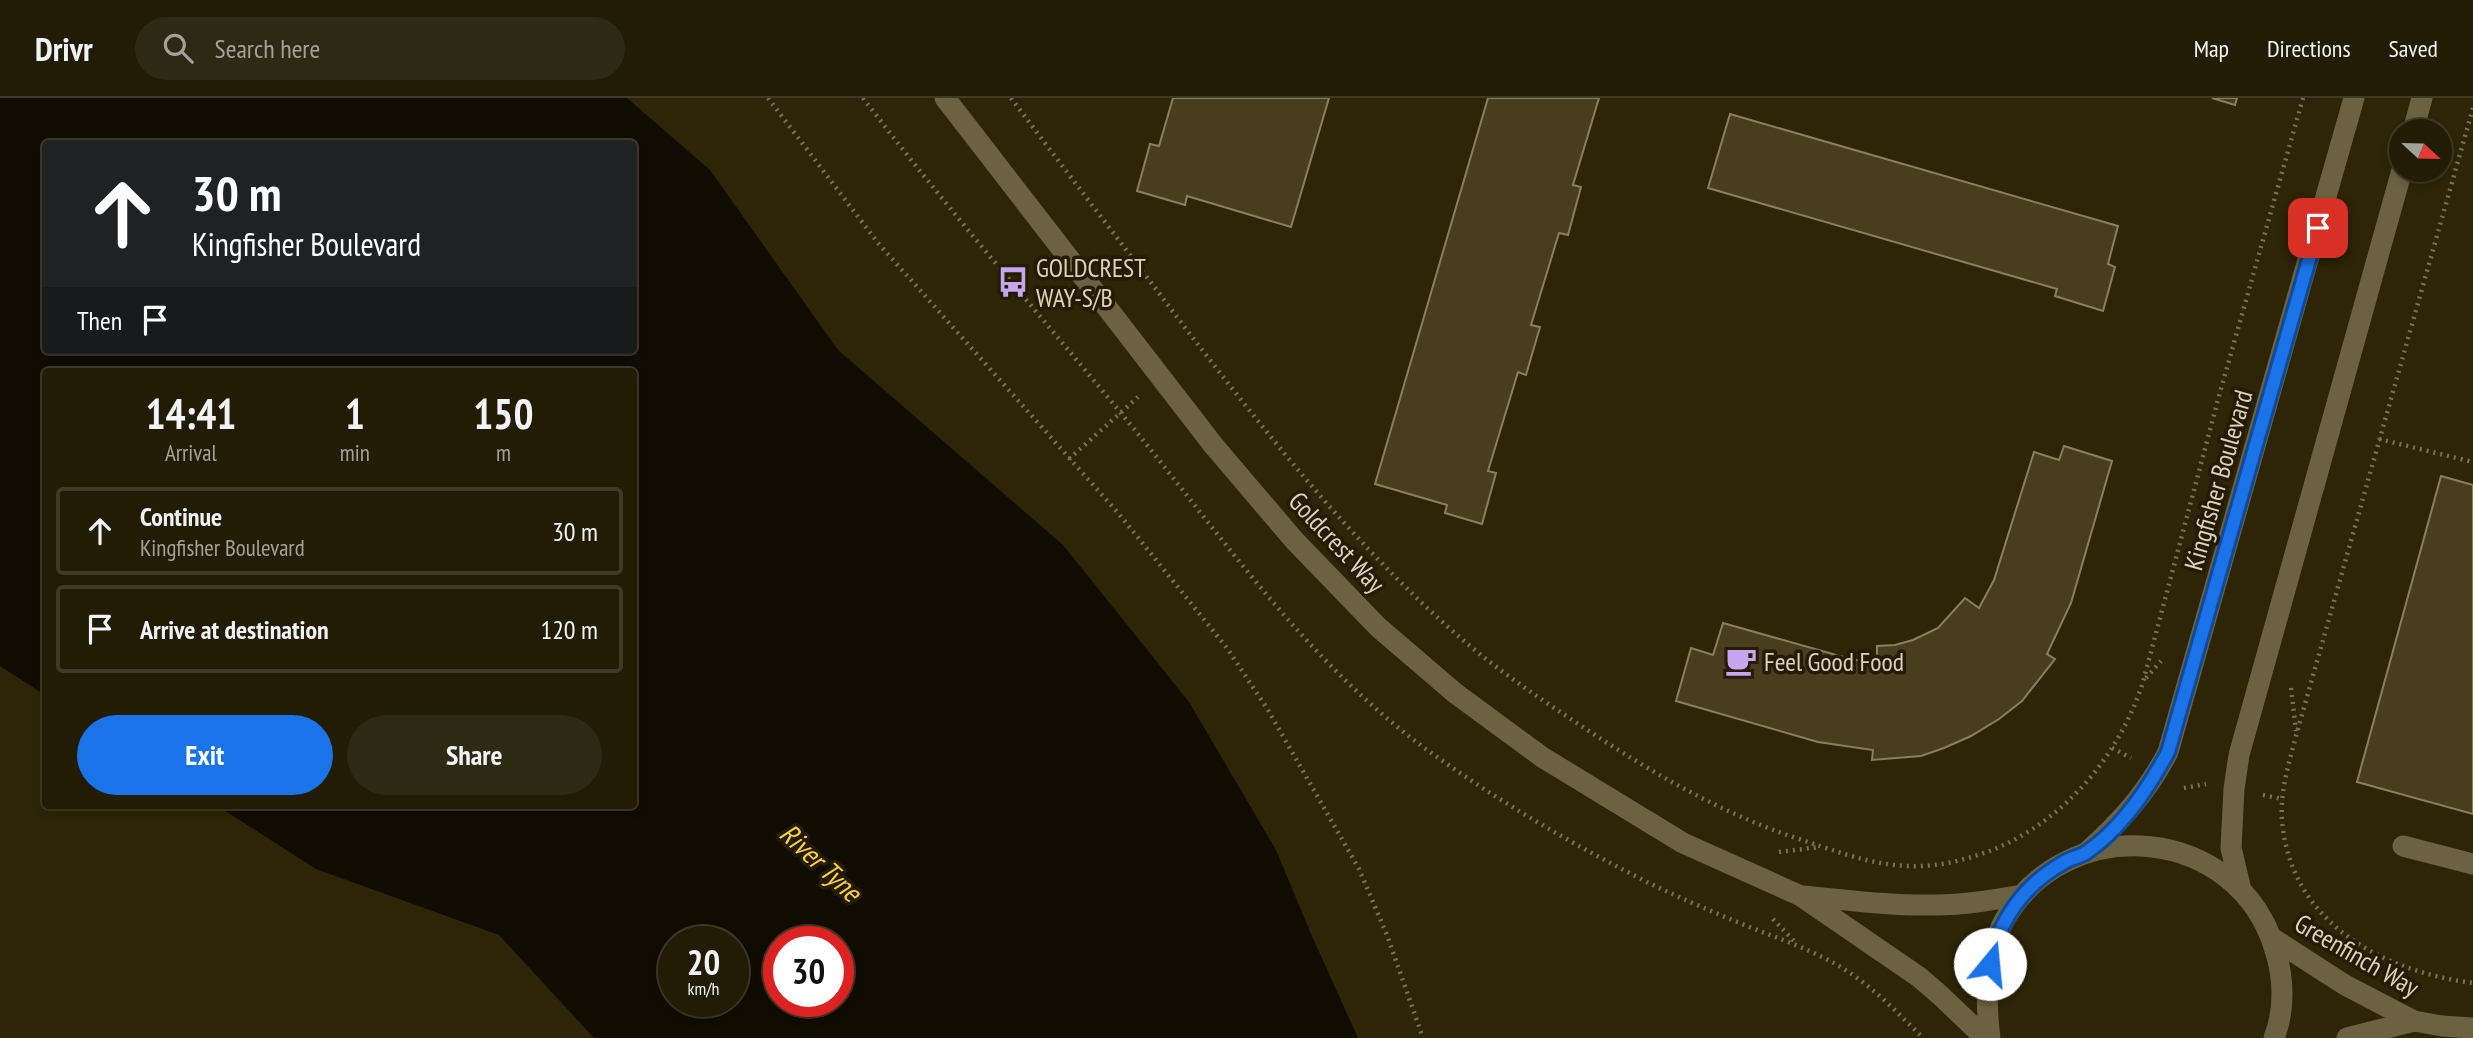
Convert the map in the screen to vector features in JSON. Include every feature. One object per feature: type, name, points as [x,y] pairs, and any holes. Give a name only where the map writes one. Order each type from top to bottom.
[{"type":"street","name":"Goldcrest Way","points":[[944,98],[1214,446],[1294,540],[1378,627],[1455,692],[1542,757],[1642,819],[1716,859],[1801,896]]},
{"type":"street","name":"Kingfisher Boulevard","points":[[2087,852],[2120,822],[2142,796],[2168,752],[2354,98]]},
{"type":"street","points":[[2416,119],[2422,98]]},
{"type":"street","points":[[2241,891],[2231,848],[2234,789],[2246,725],[2399,182]]},
{"type":"street","points":[[1990,1038],[1986,1006],[1993,948],[2004,921],[2022,895],[2045,874],[2087,852],[2117,846],[2163,848],[2194,857],[2216,870],[2241,891],[2260,914],[2272,938],[2280,966],[2282,993],[2279,1026],[2274,1038]]},
{"type":"street","points":[[2403,846],[2473,864]]},
{"type":"street","points":[[1801,896],[1895,905],[1937,905],[1970,904],[2022,895]]},
{"type":"street","points":[[1801,896],[1919,977],[1984,1038]]},
{"type":"street","name":"Greenfinch Way","points":[[2272,938],[2333,978],[2414,1021],[2473,1028]]},
{"type":"street","name":"Greenfinch Way","points":[[2347,1038],[2414,1021]]},
{"type":"path","points":[[768,98],[878,243],[1119,514],[1227,648],[1268,710],[1359,869],[1387,935],[1423,1038]]},
{"type":"path","points":[[1011,98],[1242,402],[1302,475],[1396,576],[1465,642],[1523,686],[1638,763],[1744,819],[1824,847],[1897,866],[1940,866],[1964,860],[1998,848],[2038,827],[2081,787],[2112,748],[2135,706],[2303,98]]},
{"type":"path","points":[[2473,108],[2296,736],[2282,799],[2284,839],[2290,862],[2300,884],[2320,914],[2362,947],[2429,974],[2473,983]]},
{"type":"path","points":[[1069,459],[1161,377]]},
{"type":"path","points":[[2379,439],[2473,463]]},
{"type":"path","points":[[2112,748],[2184,788],[2204,784],[2282,799]]},
{"type":"path","points":[[1800,946],[1851,974],[1876,993],[1923,1038]]},
{"type":"water","name":"River Tyne","points":[[0,98],[627,98],[710,170],[838,350],[1063,545],[1189,702],[1276,850],[1358,1038],[594,1038],[499,935],[316,869],[222,809],[637,809],[637,368],[42,368],[42,693],[0,666]]},
{"type":"building","points":[[1173,98],[1329,98],[1291,227],[1187,196],[1185,205],[1137,191],[1150,144],[1159,146]]},
{"type":"building","points":[[1488,98],[1599,98],[1573,185],[1581,187],[1568,235],[1559,233],[1531,325],[1540,327],[1526,375],[1518,372],[1488,471],[1496,473],[1482,524],[1445,513],[1447,505],[1375,484]]},
{"type":"building","points":[[2212,98],[2237,98],[2235,105]]},
{"type":"building","points":[[1730,114],[2118,226],[2108,264],[2115,267],[2103,311],[2055,296],[2057,289],[1708,188]]},
{"type":"building","points":[[2064,446],[2112,461],[2071,603],[2047,654],[2055,659],[2022,701],[1999,719],[1971,736],[1921,756],[1872,760],[1873,750],[1818,742],[1676,701],[1691,648],[1713,655],[1723,623],[1854,660],[1877,660],[1877,646],[1913,640],[1938,628],[1965,598],[1979,608],[1994,580],[2034,452],[2059,460]]},
{"type":"building","points":[[2441,476],[2473,485],[2473,814],[2357,782]]},
{"type":"place","name":"GOLDCREST WAY-S/B","points":[[1013,282]]},
{"type":"place","name":"Feel Good Food","points":[[1741,661]]},
{"type":"route","points":[[1990,964],[1993,948],[2004,921],[2022,895],[2045,874],[2087,852],[2120,822],[2142,796],[2168,752],[2318,228]]}]
